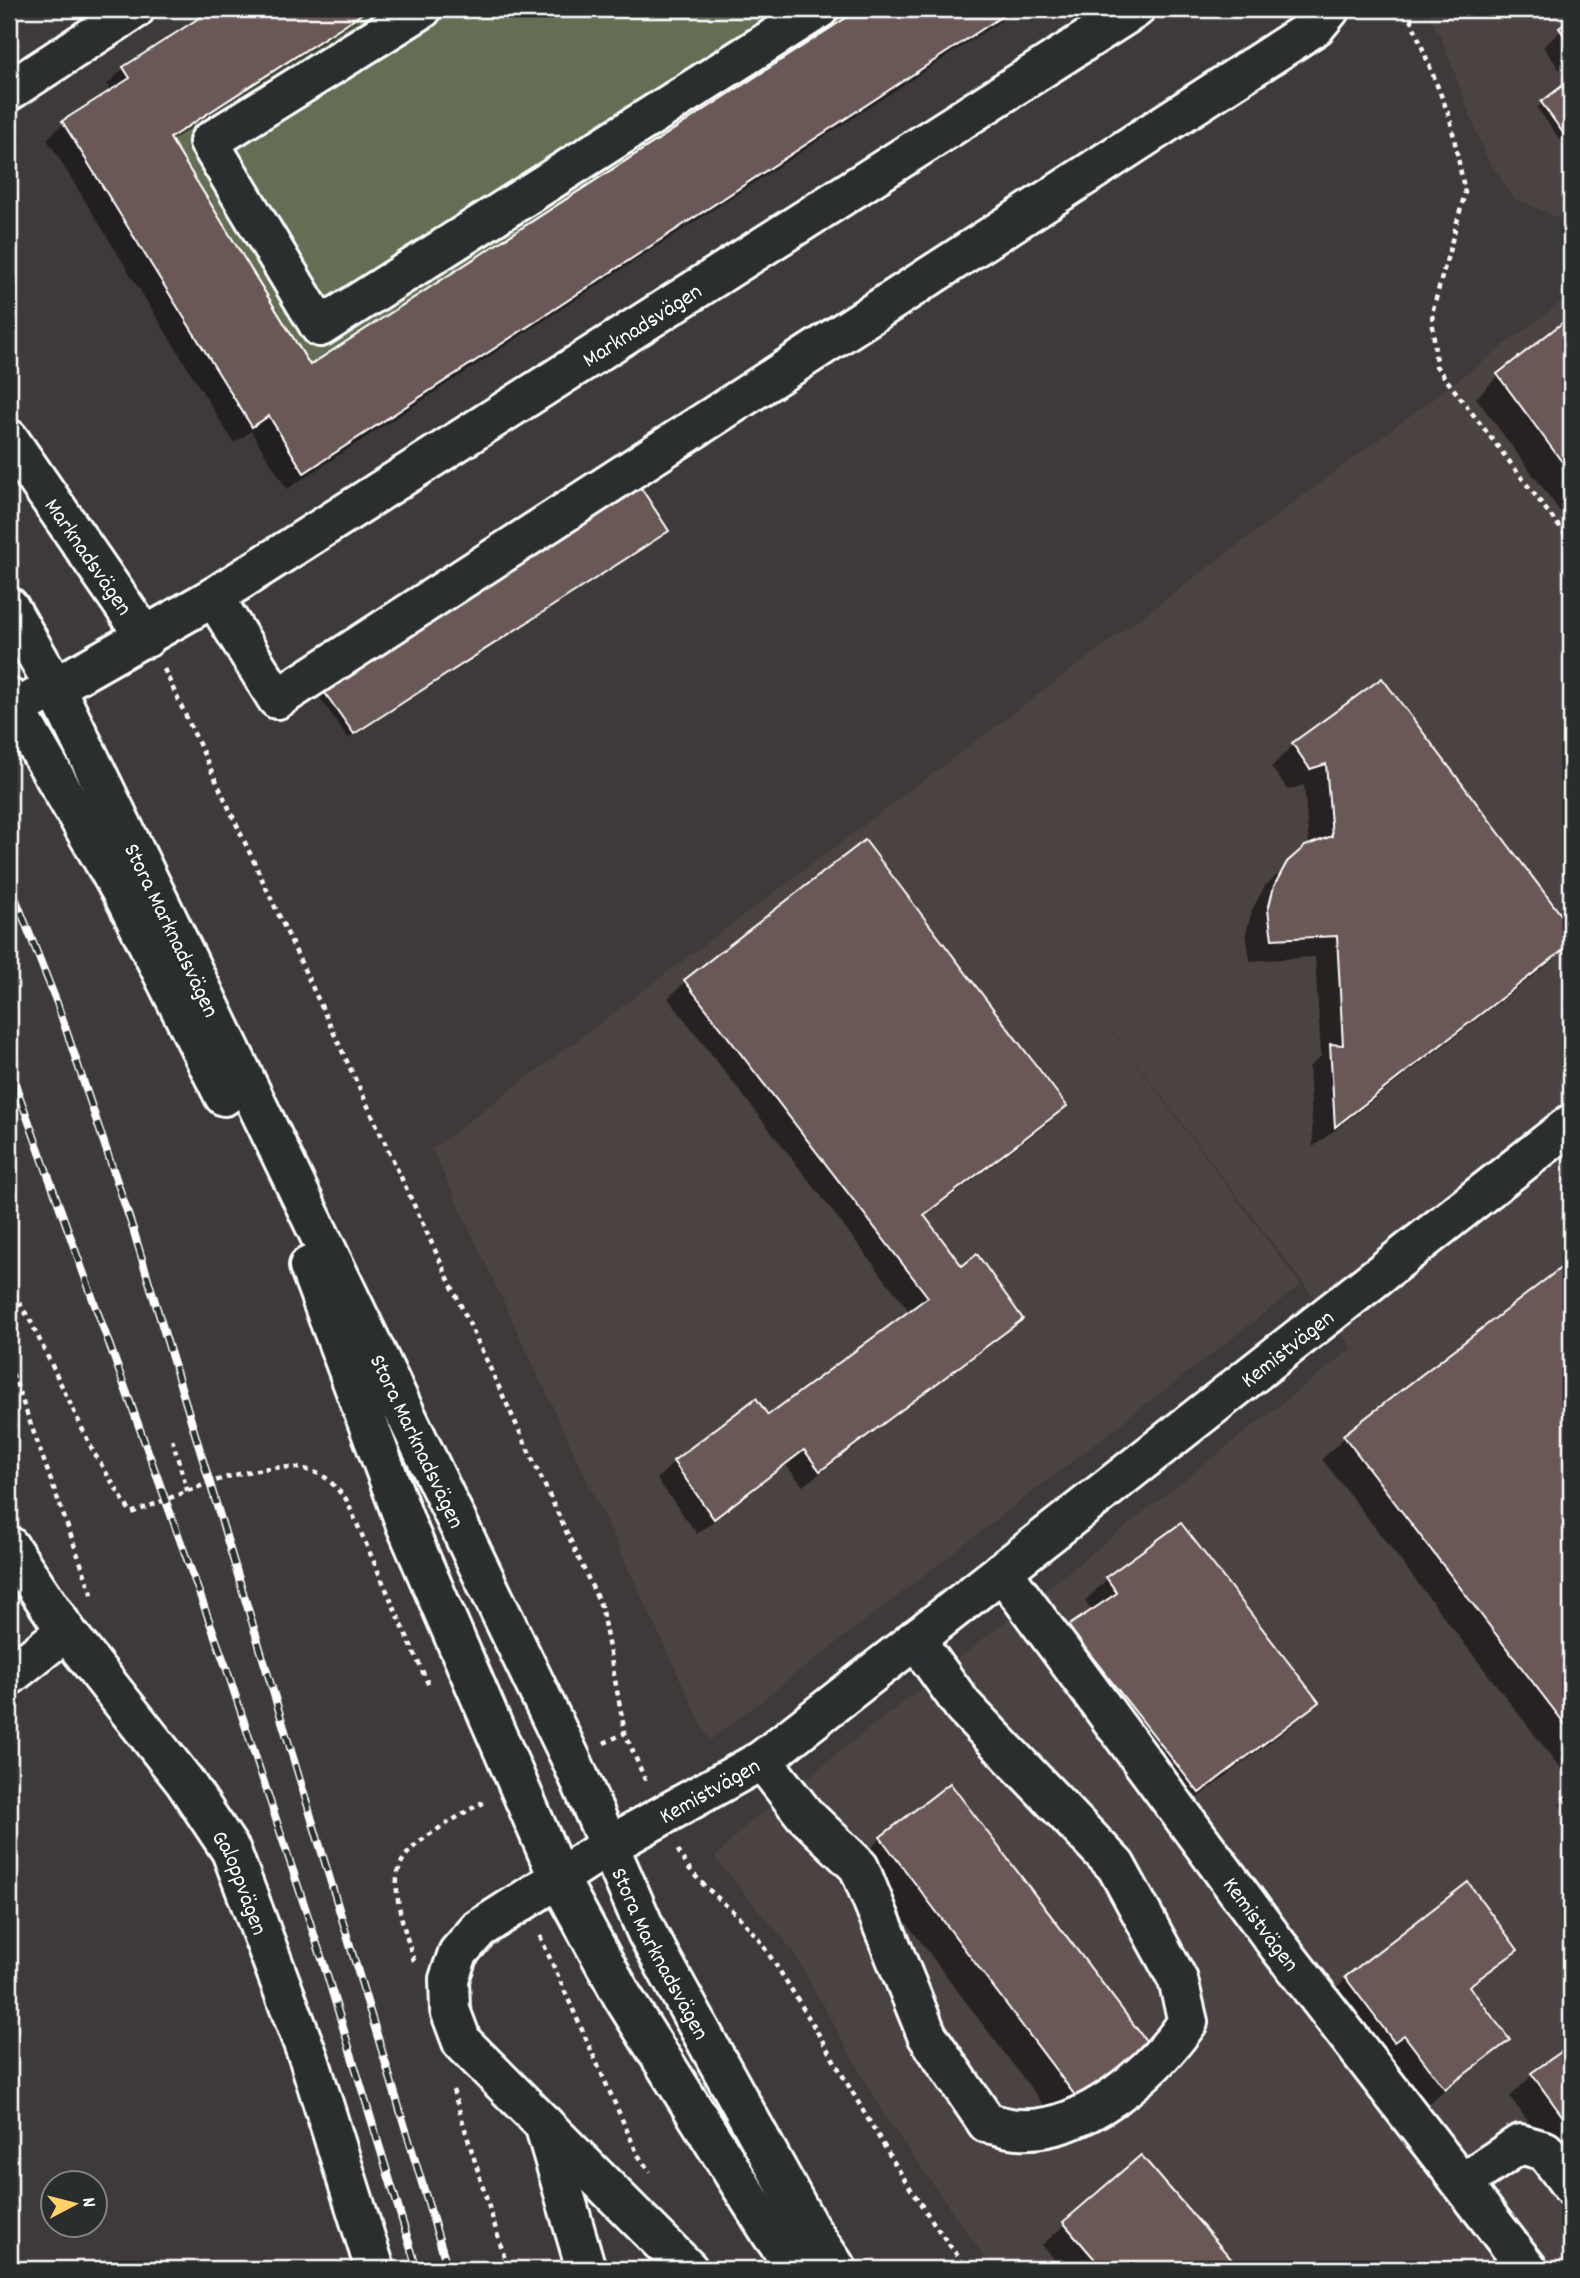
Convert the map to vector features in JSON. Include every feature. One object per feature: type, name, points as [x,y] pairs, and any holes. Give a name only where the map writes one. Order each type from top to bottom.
[{"type":"street","points":[[9,91],[135,9]]},
{"type":"street","points":[[422,9],[209,142],[320,327],[819,9]]},
{"type":"street","name":"Marknadsvägen","points":[[11,703],[56,689],[214,597],[1135,9]]},
{"type":"street","points":[[214,597],[277,699],[1316,26],[1330,9]]},
{"type":"street","name":"Marknadsvägen","points":[[9,439],[146,638]]},
{"type":"street","name":"Stora Marknadsvägen","points":[[9,607],[56,689],[571,1759],[647,1933],[795,2203],[837,2269]]},
{"type":"street","name":"Stora Marknadsvägen","points":[[11,703],[126,900],[314,1276],[406,1525],[559,1879],[623,1997],[772,2235],[797,2269]]},
{"type":"street","name":"Kemistvägen","points":[[688,2269],[462,2042],[450,2010],[449,1979],[458,1953],[479,1929],[610,1845],[762,1759],[1571,1124]]},
{"type":"street","name":"Galoppvägen","points":[[9,1546],[66,1631],[186,1782],[231,1851],[309,2059],[374,2269]]},
{"type":"street","name":"Kemistvägen","points":[[1002,1571],[1276,1943],[1528,2269]]},
{"type":"street","points":[[9,1676],[66,1631]]},
{"type":"street","points":[[762,1759],[804,1814],[859,1867],[927,2035],[987,2123],[1021,2129],[1072,2121],[1100,2107],[1171,2046],[1188,2022],[1178,1980],[1116,1866],[963,1706],[915,1639]]},
{"type":"street","points":[[544,2122],[586,2269]]},
{"type":"street","points":[[1462,2183],[1520,2144],[1545,2151],[1571,2186]]},
{"type":"path","points":[[1406,9],[1450,118],[1465,192],[1432,313],[1436,366],[1571,542]]},
{"type":"path","points":[[146,638],[181,702],[601,1606],[625,1733],[687,1869],[757,1937],[882,2144],[968,2269]]},
{"type":"path","points":[[9,1285],[31,1322],[94,1453],[131,1513],[269,1468],[306,1469],[326,1478],[346,1499],[433,1695]]},
{"type":"path","points":[[9,1364],[97,1609],[66,1631]]},
{"type":"path","points":[[172,1439],[188,1493]]},
{"type":"path","points":[[571,1759],[625,1733]]},
{"type":"path","points":[[476,1791],[481,1802],[517,1785]]},
{"type":"path","points":[[547,1950],[638,2155],[652,2175]]},
{"type":"shaded area","points":[[1427,9],[1571,9],[1571,224],[1514,198],[1486,157],[1445,47]]},
{"type":"shaded area","points":[[1571,295],[1571,2269],[998,2269],[983,2255],[884,2115],[792,1950],[715,1858],[742,1829],[1352,1348],[1074,980],[1301,1285],[709,1741],[432,1149]]},
{"type":"green space","points":[[369,9],[860,9],[310,365],[170,138]]},
{"type":"building","points":[[213,9],[369,9],[170,138],[310,365],[860,9],[1013,9],[304,473],[269,416],[252,427],[62,121],[130,78],[123,67]]},
{"type":"building","points":[[1571,19],[1571,45],[1559,28]]},
{"type":"building","points":[[1562,86],[1571,100],[1571,144],[1541,102]]},
{"type":"building","points":[[1571,316],[1571,474],[1497,374]]},
{"type":"building","points":[[634,477],[669,531],[354,734],[320,686]]},
{"type":"building","points":[[1382,678],[1571,928],[1571,944],[1335,1127],[1330,1044],[1343,1045],[1337,936],[1272,939],[1268,910],[1274,886],[1287,862],[1305,846],[1332,836],[1326,764],[1310,769],[1292,743]]},
{"type":"building","points":[[865,840],[1067,1106],[924,1215],[962,1266],[977,1254],[1023,1319],[820,1471],[804,1450],[714,1519],[673,1461],[756,1398],[768,1415],[928,1297],[684,980]]},
{"type":"building","points":[[1571,1260],[1571,1732],[1343,1435]]},
{"type":"building","points":[[1181,1523],[1319,1702],[1199,1793],[1068,1626],[1117,1593],[1106,1577]]},
{"type":"building","points":[[950,1783],[1150,2046],[1080,2102],[880,1837]]},
{"type":"building","points":[[1571,1792],[1571,1810],[1563,1798]]},
{"type":"building","points":[[1468,1882],[1518,1950],[1469,1986],[1510,2040],[1445,2089],[1404,2035],[1394,2042],[1345,1977]]},
{"type":"building","points":[[1571,2045],[1571,2128],[1531,2073]]},
{"type":"building","points":[[1141,2155],[1240,2269],[1103,2269],[1063,2222]]},
{"type":"railway","points":[[9,882],[57,1003],[133,1229],[448,2269]]},
{"type":"railway","points":[[9,1067],[226,1667],[323,1962],[417,2269]]}]
